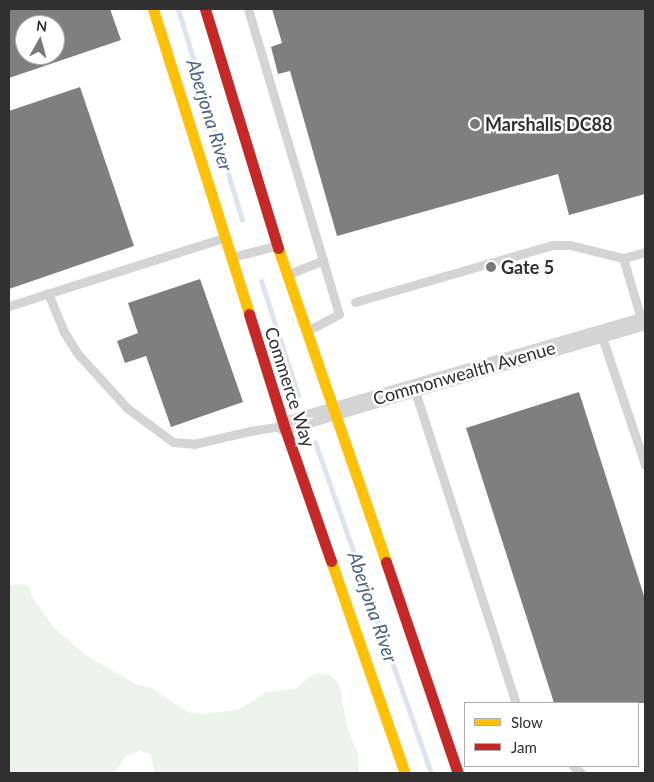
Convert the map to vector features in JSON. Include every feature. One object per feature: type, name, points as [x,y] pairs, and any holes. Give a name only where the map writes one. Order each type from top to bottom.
[{"type":"street","name":"Commerce Way","points":[[153,9],[223,238],[284,426],[406,773]]},
{"type":"street","name":"Commerce Way","points":[[205,9],[278,245],[458,773]]},
{"type":"street","name":"Commonwealth Avenue","points":[[284,426],[643,322]]},
{"type":"lane","points":[[248,9],[340,314],[307,331]]},
{"type":"lane","points":[[9,306],[223,238]]},
{"type":"lane","points":[[230,258],[278,245]]},
{"type":"lane","points":[[355,302],[553,245],[566,245],[623,258],[645,252]]},
{"type":"lane","points":[[623,258],[643,322]]},
{"type":"lane","points":[[288,274],[324,260]]},
{"type":"lane","points":[[48,294],[64,332],[77,353],[127,408],[173,442],[194,444],[250,431],[284,426]]},
{"type":"lane","points":[[601,334],[645,465]]},
{"type":"lane","points":[[414,388],[516,702]]},
{"type":"shaded area","points":[[24,584],[29,586],[31,595],[55,629],[84,654],[135,684],[152,688],[187,712],[202,714],[238,710],[267,692],[295,689],[312,675],[319,673],[330,675],[339,683],[347,727],[358,754],[359,773],[155,773],[150,754],[140,751],[126,756],[115,773],[9,773],[9,585]]},
{"type":"building","points":[[9,9],[110,9],[121,40],[65,59],[65,15],[15,15],[15,65],[47,65],[9,78]]},
{"type":"building","name":"Marshalls DC88","points":[[272,9],[645,9],[645,194],[569,215],[558,174],[337,236],[290,71],[278,74],[271,47],[282,43]]},
{"type":"building","points":[[80,87],[134,246],[9,289],[9,111]]},
{"type":"building","points":[[200,279],[243,402],[171,427],[146,356],[125,363],[117,341],[138,333],[128,303]]},
{"type":"building","points":[[579,392],[645,599],[645,703],[554,702],[466,428]]},
{"type":"waterway","name":"Aberjona River","points":[[178,9],[242,220]]},
{"type":"waterway","name":"Aberjona River","points":[[261,281],[298,395]]},
{"type":"waterway","name":"Aberjona River","points":[[315,442],[431,773]]},
{"type":"traffic: slow","points":[[153,9],[249,314]]},
{"type":"traffic: slow","points":[[278,248],[386,562]]},
{"type":"traffic: slow","points":[[331,561],[405,773]]},
{"type":"traffic: jam","points":[[205,9],[278,248]]},
{"type":"traffic: jam","points":[[249,314],[284,426],[331,561]]},
{"type":"traffic: jam","points":[[386,562],[458,773]]},
{"type":"place","name":"Marshalls DC88","points":[[475,124]]},
{"type":"place","name":"Gate 5","points":[[491,267]]}]
